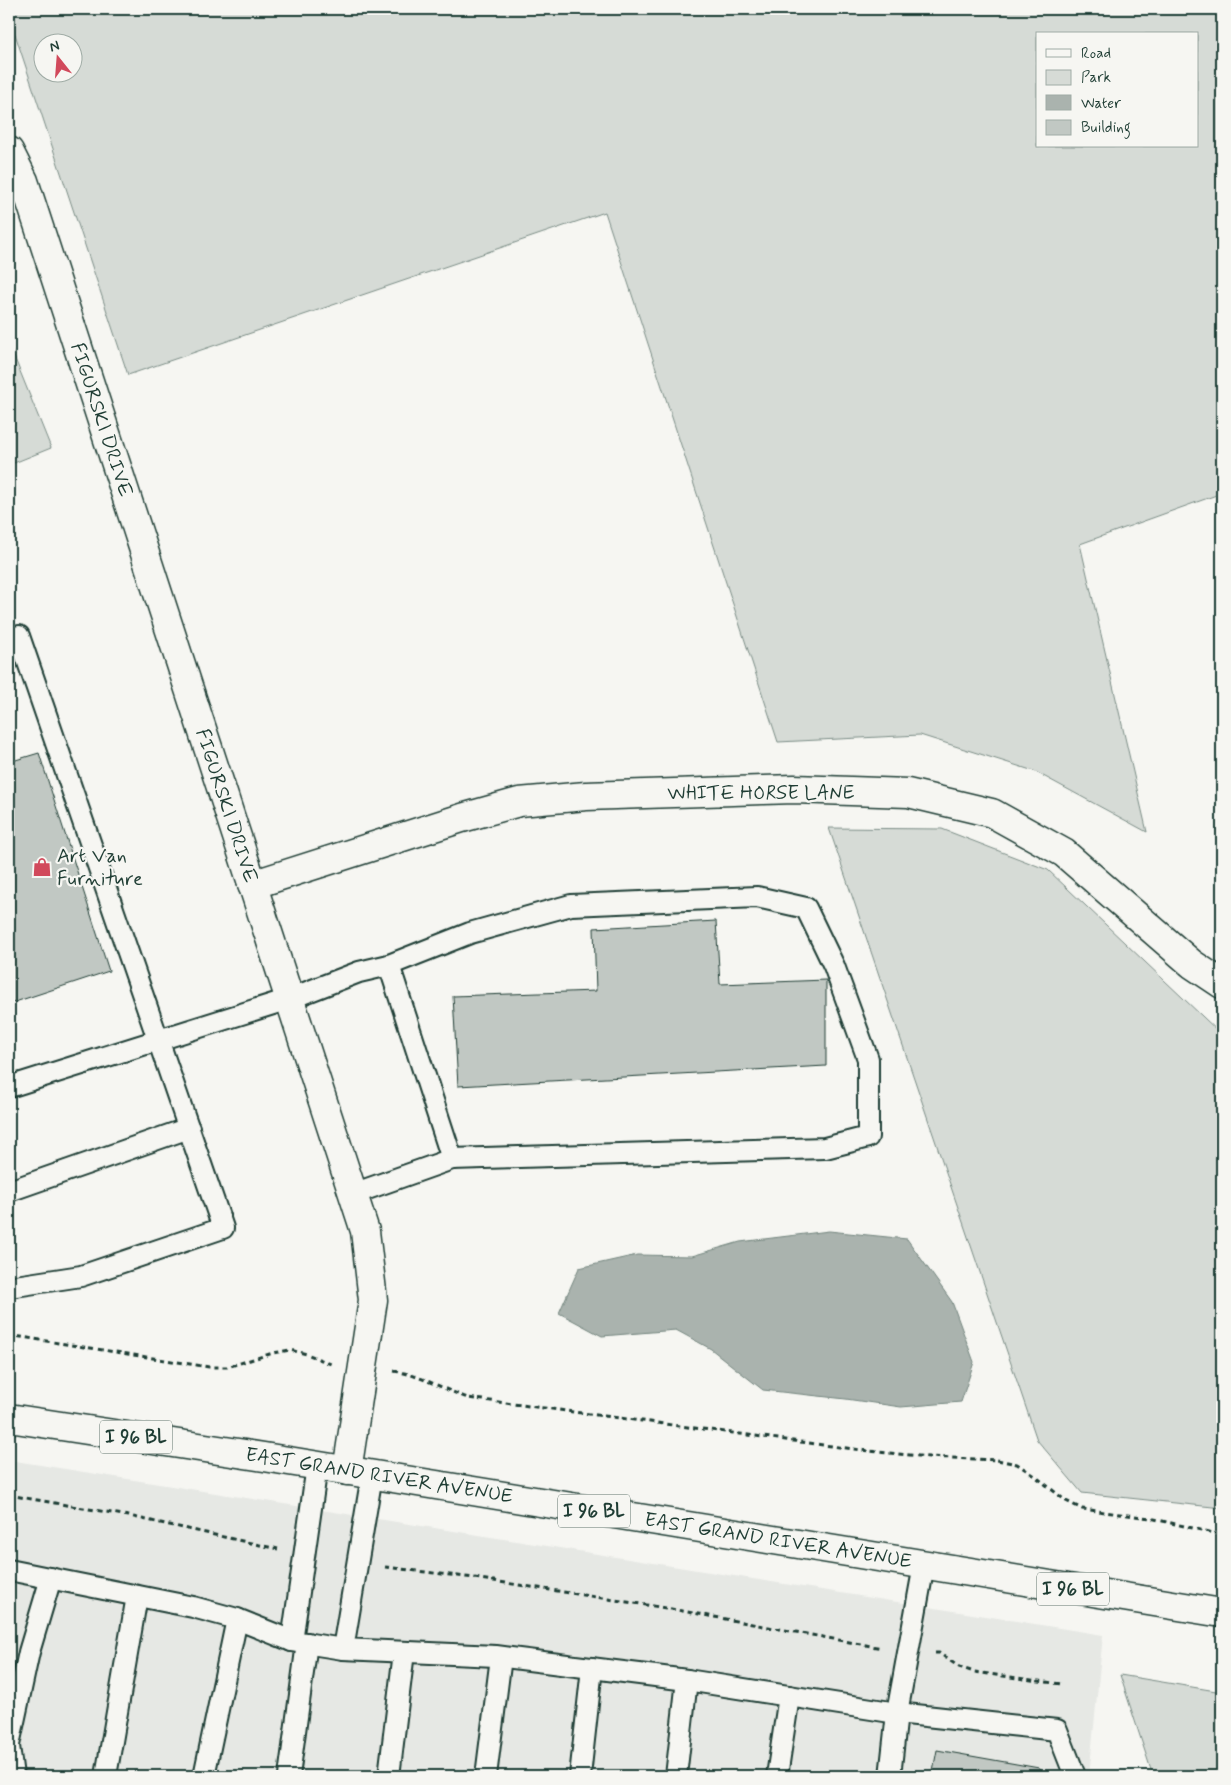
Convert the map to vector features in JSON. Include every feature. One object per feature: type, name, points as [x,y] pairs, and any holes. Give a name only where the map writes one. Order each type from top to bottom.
[{"type":"street","name":"FIGURSKI DRIVE","points":[[9,151],[24,182],[365,1232],[374,1300],[359,1473]]},
{"type":"street","name":"WHITE HORSE LANE","points":[[252,884],[519,802],[586,796],[794,789],[908,793],[992,813],[1064,853],[1192,964],[1222,984]]},
{"type":"street","name":"EAST GRAND RIVER AVENUE","points":[[9,1418],[1222,1613]]},
{"type":"lane","points":[[9,1287],[81,1276],[223,1228],[19,636]]},
{"type":"lane","points":[[9,1086],[289,999],[360,972],[389,965],[470,933],[571,906],[757,897],[806,908],[834,966],[868,1059],[868,1137],[825,1148],[452,1159],[353,1194]]},
{"type":"lane","points":[[389,965],[452,1159]]},
{"type":"lane","points":[[9,1191],[189,1128]]},
{"type":"lane","points":[[289,1776],[299,1642],[317,1466]]},
{"type":"lane","points":[[343,1648],[359,1473]]},
{"type":"lane","points":[[890,1776],[897,1713],[924,1564]]},
{"type":"lane","points":[[9,1570],[193,1607],[237,1619],[299,1642],[343,1648],[501,1657],[687,1680],[897,1713],[1056,1730],[1074,1776]]},
{"type":"lane","points":[[13,1776],[9,1746],[29,1652],[51,1578]]},
{"type":"lane","points":[[106,1776],[137,1596]]},
{"type":"lane","points":[[204,1776],[237,1619]]},
{"type":"lane","points":[[390,1776],[404,1652]]},
{"type":"lane","points":[[486,1776],[501,1657]]},
{"type":"lane","points":[[580,1776],[592,1668]]},
{"type":"lane","points":[[676,1776],[687,1680]]},
{"type":"lane","points":[[777,1776],[789,1696]]},
{"type":"path","points":[[9,1334],[209,1367],[227,1367],[273,1352],[290,1350],[307,1354],[331,1364]]},
{"type":"path","points":[[396,1372],[415,1375],[468,1398],[869,1452],[997,1460],[1017,1464],[1066,1501],[1082,1509],[1150,1518],[1222,1535]]},
{"type":"path","points":[[9,1495],[129,1516],[286,1551]]},
{"type":"path","points":[[380,1567],[474,1578],[666,1608],[837,1638],[876,1647]]},
{"type":"path","points":[[938,1653],[959,1667],[974,1672],[1061,1684]]},
{"type":"shaded area","points":[[9,1460],[1103,1635],[1089,1776],[9,1776]]},
{"type":"green space","points":[[9,9],[1222,9],[1222,493],[1080,544],[1147,832],[1034,771],[920,735],[778,742],[605,212],[128,375],[9,16]]},
{"type":"green space","points":[[9,344],[51,448],[9,465]]},
{"type":"green space","points":[[829,828],[942,829],[1048,870],[1222,1035],[1222,1508],[1082,1493],[1037,1440]]},
{"type":"green space","points":[[1120,1675],[1222,1692],[1222,1776],[1153,1776]]},
{"type":"water","points":[[829,1231],[907,1239],[952,1302],[974,1362],[961,1402],[901,1407],[763,1390],[711,1349],[676,1330],[602,1336],[559,1313],[579,1268],[637,1255],[692,1256],[740,1242]]},
{"type":"building","name":"Art Van Furniture","points":[[39,753],[109,971],[9,1004],[9,762]]},
{"type":"building","points":[[716,921],[720,984],[826,980],[826,1066],[458,1086],[453,996],[596,991],[594,928]]},
{"type":"building","points":[[937,1750],[1039,1768],[1046,1776],[932,1776]]},
{"type":"place","name":"Art Van Furniture","points":[[42,867]]}]
